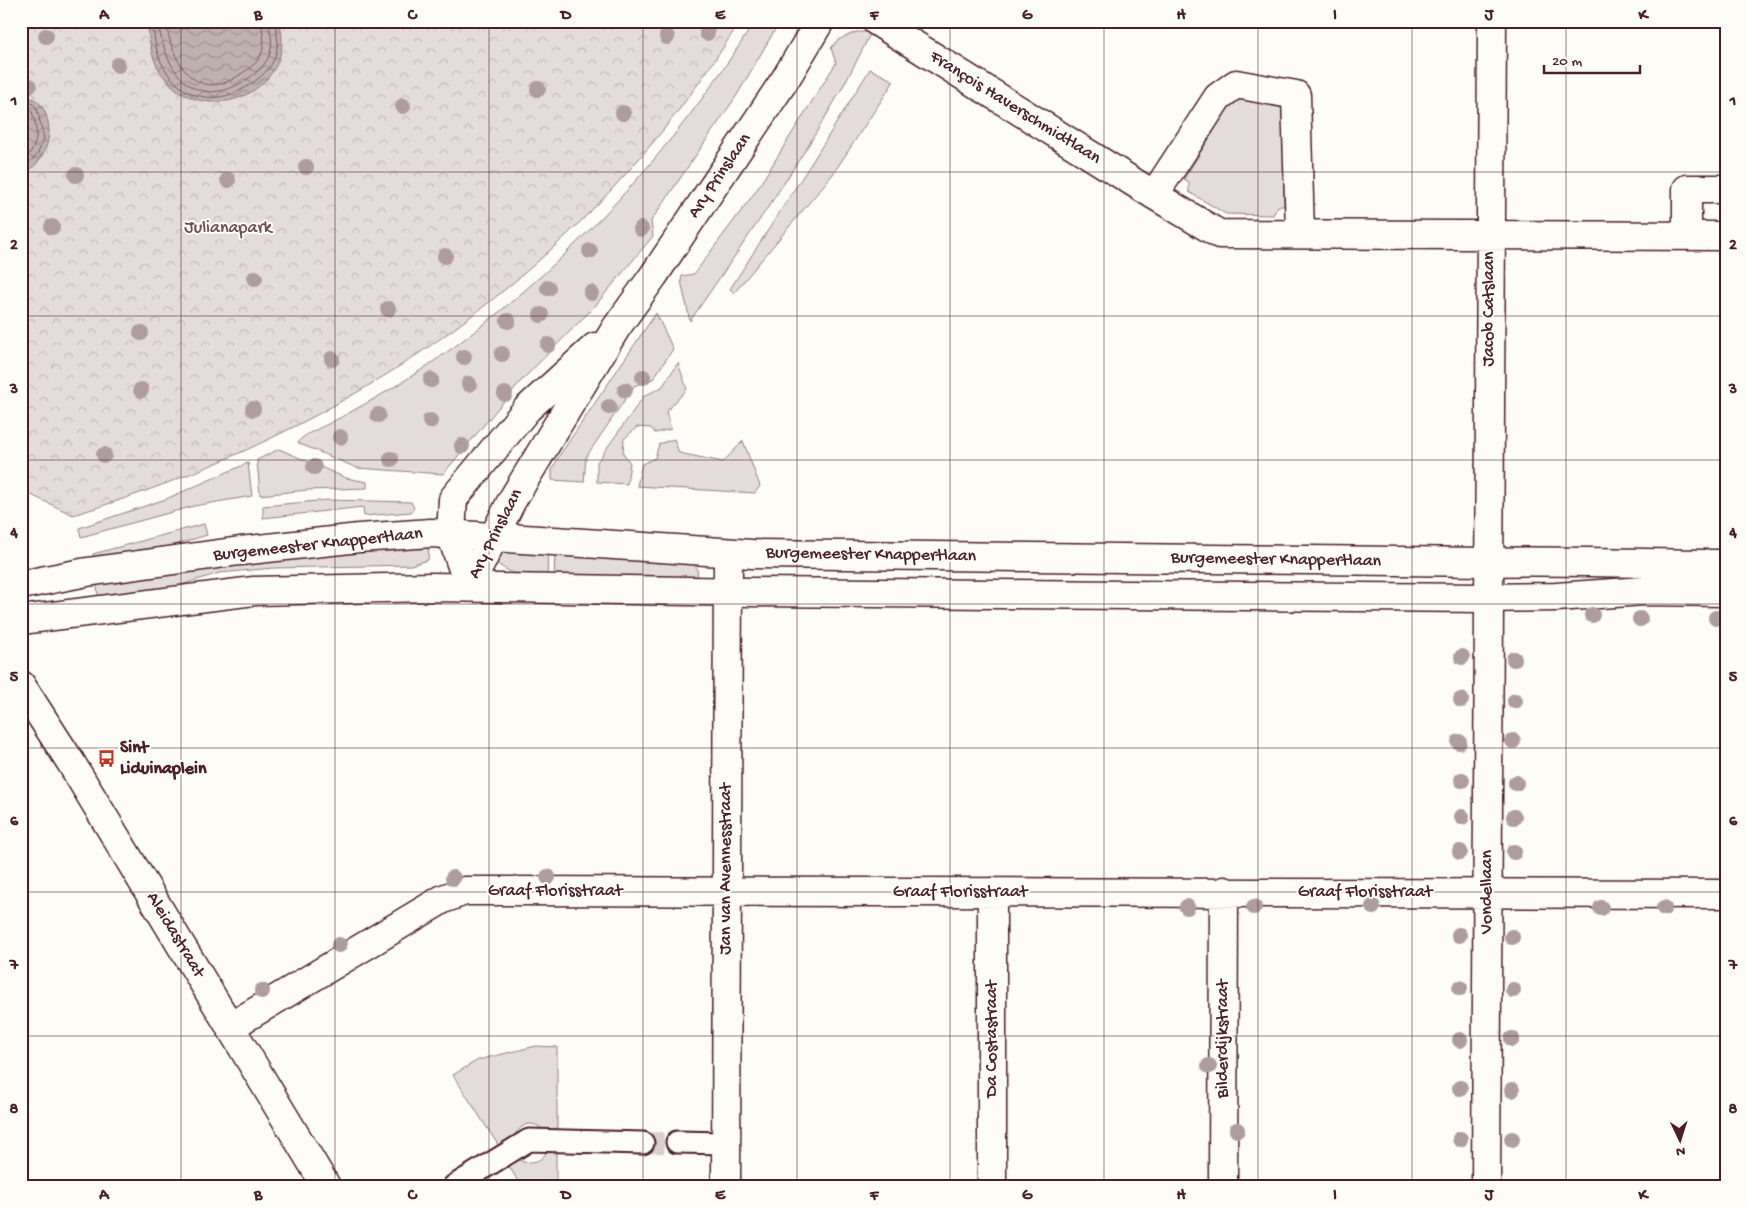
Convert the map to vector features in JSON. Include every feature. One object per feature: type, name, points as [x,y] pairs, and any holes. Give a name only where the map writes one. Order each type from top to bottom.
[{"type":"street","name":"Ary Prinslaan","points":[[469,587],[493,536],[616,328],[654,275],[786,78],[820,21]]},
{"type":"street","name":"François Haverschmidtlaan","points":[[876,21],[1219,234],[1726,236]]},
{"type":"street","name":"Jacob Catslaan","points":[[1487,598],[1492,21]]},
{"type":"street","points":[[1154,195],[1218,97],[1236,84],[1296,95],[1300,233]]},
{"type":"street","points":[[1687,236],[1686,189],[1726,189]]},
{"type":"street","name":"Ary Prinslaan","points":[[469,587],[451,534],[453,499],[527,409],[616,328]]},
{"type":"street","name":"Burgemeester Knappertlaan","points":[[21,585],[87,572],[240,551],[359,538],[431,533],[728,553],[1487,562],[1556,560],[1635,564],[1726,564]]},
{"type":"street","name":"Jan van Avennesstraat","points":[[726,1186],[726,592],[728,553]]},
{"type":"street","name":"Burgemeester Knappertlaan","points":[[21,620],[254,591],[469,587],[726,592],[1487,598],[1556,597],[1644,591],[1726,592]]},
{"type":"street","name":"Vondellaan","points":[[1486,1186],[1487,598]]},
{"type":"street","name":"Aleidastraat","points":[[21,685],[70,761],[326,1186]]},
{"type":"street","name":"Graaf Florisstraat","points":[[230,1027],[443,899],[465,891],[1224,891],[1726,894]]},
{"type":"street","name":"Bilderdijkstraat","points":[[1223,1186],[1224,891]]},
{"type":"street","name":"Da Costastraat","points":[[992,892],[992,1186]]},
{"type":"street","points":[[454,1186],[530,1140],[643,1143]]},
{"type":"street","points":[[677,1142],[726,1143]]},
{"type":"green space","name":"Julianapark","points":[[21,21],[740,21],[679,110],[610,191],[534,264],[453,330],[365,388],[272,438],[175,480],[73,515],[21,490]]},
{"type":"green space","points":[[755,21],[780,21],[737,95],[651,221],[653,236],[595,306],[520,382],[443,474],[357,468],[298,443],[308,434],[379,396],[440,357],[498,313],[541,276],[620,198],[657,156],[724,68]]},
{"type":"green space","points":[[856,32],[871,32],[831,107],[786,180],[690,321],[681,281],[682,276],[694,274],[756,191],[836,63],[831,48],[838,40]]},
{"type":"green space","points":[[870,69],[894,81],[833,174],[734,293],[730,289]]},
{"type":"green space","points":[[1240,97],[1279,105],[1284,114],[1284,206],[1278,206],[1273,215],[1226,214],[1189,192],[1189,182],[1184,179],[1231,103]]},
{"type":"green space","points":[[656,313],[673,349],[653,379],[634,386],[586,457],[584,482],[552,480],[552,470],[559,456]]},
{"type":"green space","points":[[678,363],[687,389],[666,412],[671,429],[655,433],[651,428],[637,427],[624,439],[623,453],[630,463],[627,484],[597,482],[597,462],[644,396],[662,387]]},
{"type":"green space","points":[[674,439],[679,453],[723,462],[743,441],[760,486],[755,493],[637,486],[642,464],[655,458],[659,444]]},
{"type":"green space","points":[[279,449],[346,478],[367,482],[367,488],[307,490],[260,495],[257,460]]},
{"type":"green space","points":[[248,463],[252,496],[194,506],[81,537],[79,528],[166,499]]},
{"type":"green space","points":[[328,500],[411,502],[414,508],[411,512],[364,516],[363,507],[263,518],[263,506]]},
{"type":"green space","points":[[204,524],[207,535],[149,553],[95,564],[93,554]]},
{"type":"green space","points":[[429,544],[428,560],[411,565],[273,568],[219,573],[146,596],[99,602],[96,580]]},
{"type":"green space","points":[[495,548],[548,549],[547,581],[531,579],[510,572],[491,559]]},
{"type":"green space","points":[[555,550],[694,564],[697,568],[698,581],[554,581]]},
{"type":"green space","points":[[536,1046],[557,1047],[557,1135],[547,1134],[541,1128],[530,1124],[520,1129],[512,1140],[510,1147],[502,1151],[453,1075],[478,1060]]},
{"type":"green space","points":[[548,1147],[556,1148],[556,1186],[521,1186],[507,1163],[516,1157],[523,1162],[539,1160],[545,1155]]},
{"type":"water","points":[[147,21],[279,21],[282,47],[275,68],[260,86],[240,97],[218,102],[195,99],[174,87],[157,66],[151,50]]},
{"type":"water","points":[[21,94],[34,99],[41,105],[49,125],[49,135],[47,145],[37,163],[21,176]]},
{"type":"tunnel","points":[[643,1143],[677,1142]]},
{"type":"place","name":"Sint Liduinaplein","points":[[106,758]]}]
